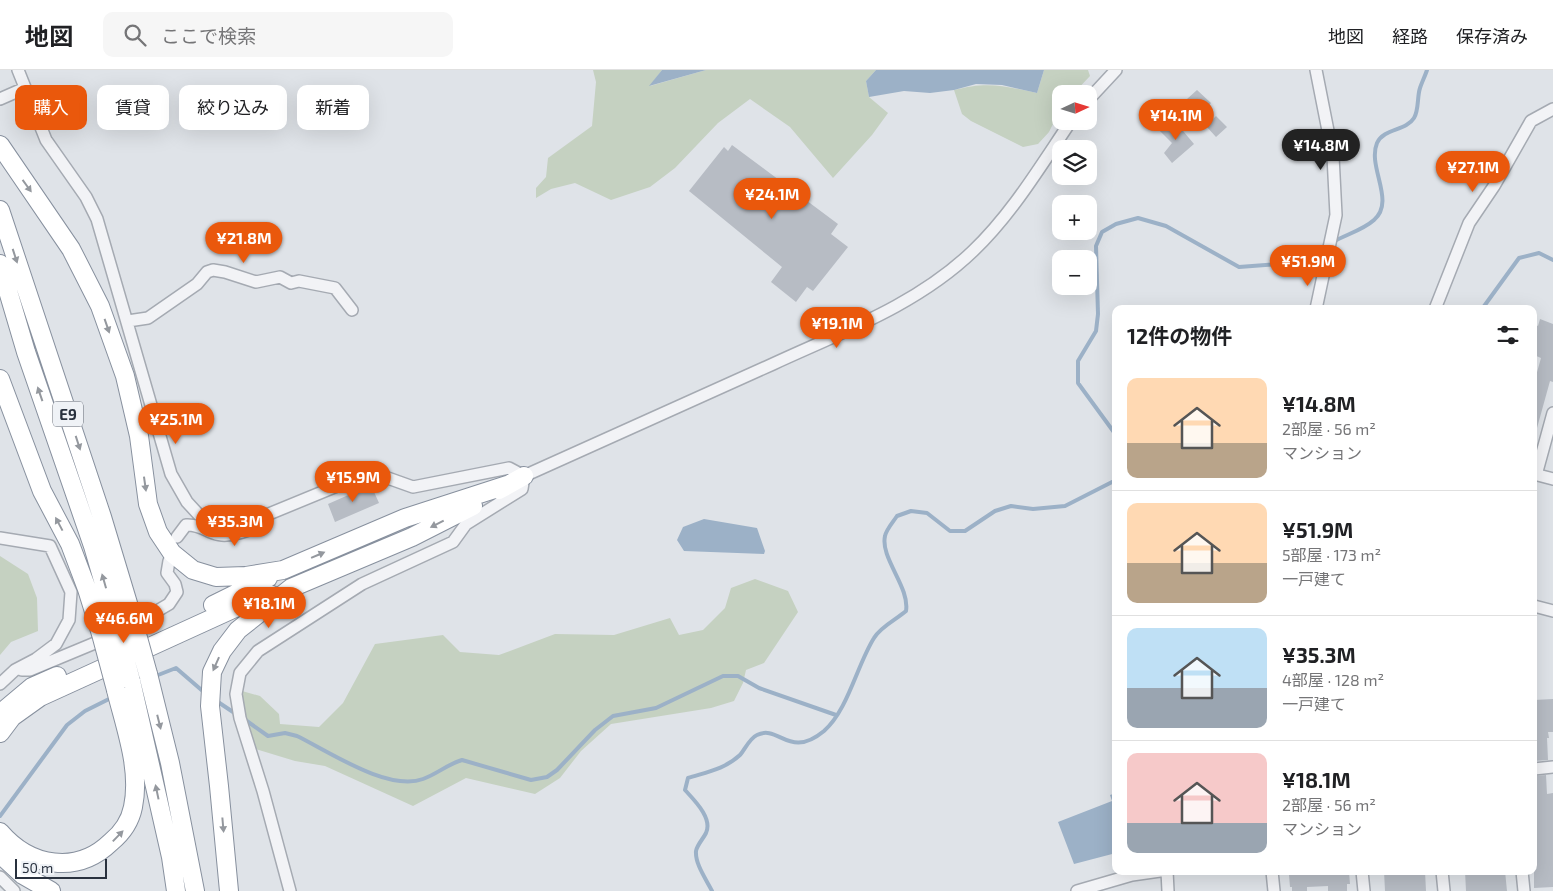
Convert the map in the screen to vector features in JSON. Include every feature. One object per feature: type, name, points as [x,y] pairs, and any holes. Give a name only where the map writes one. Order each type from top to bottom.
[{"type":"highway","points":[[0,145],[71,249],[100,306],[125,376],[139,436],[148,504],[158,532],[172,553],[193,570],[216,578],[246,576],[283,570]]},
{"type":"highway","name":"E9","points":[[0,210],[102,517],[134,620],[170,763],[195,891]]},
{"type":"highway","name":"E9","points":[[0,264],[26,352],[94,546],[109,631],[131,681],[171,857],[176,891]]},
{"type":"highway","points":[[0,379],[42,491],[70,544],[84,580],[109,631],[116,690],[135,778],[133,808],[123,831],[102,851],[72,863],[46,862],[21,852],[0,832]]},
{"type":"highway","points":[[0,714],[7,706],[32,687],[237,594],[283,570],[406,518],[517,480]]},
{"type":"highway","points":[[0,733],[12,717],[40,697],[235,608],[291,588],[412,537],[517,480]]},
{"type":"highway","points":[[229,891],[220,786],[210,706],[212,672],[222,651],[238,630],[291,588]]},
{"type":"highway","points":[[0,854],[23,875],[51,891]]},
{"type":"street","points":[[18,70],[24,85]]},
{"type":"street","points":[[1098,89],[1116,70]]},
{"type":"street","points":[[1316,70],[1333,156],[1336,215],[1317,305]]},
{"type":"street","points":[[0,99],[15,92]]},
{"type":"street","points":[[1437,305],[1469,222],[1494,186],[1531,121],[1553,109]]},
{"type":"street","points":[[42,130],[46,140],[86,197],[97,219],[171,474],[187,502],[199,515],[217,523],[247,523],[371,472],[413,487],[510,468],[522,489],[466,524],[453,542],[362,584],[258,651],[240,673],[236,694],[240,718],[263,791],[290,891]]},
{"type":"street","points":[[517,480],[860,324],[917,294],[945,275],[973,252],[992,231],[1065,130]]},
{"type":"street","points":[[128,321],[148,318],[197,284],[207,272],[213,270],[256,282],[280,276],[292,283],[299,281],[335,288],[352,310]]},
{"type":"street","points":[[1537,467],[1553,414]]},
{"type":"street","points":[[1537,475],[1553,479]]},
{"type":"street","points":[[177,537],[186,526],[196,525],[209,533],[226,537],[253,528],[272,512]]},
{"type":"street","points":[[0,538],[50,546],[71,592],[69,620],[56,644],[36,659],[15,670],[0,684]]},
{"type":"street","points":[[15,670],[30,670],[93,645],[170,604],[177,592],[176,584],[167,573],[169,562]]},
{"type":"street","points":[[1537,607],[1553,611]]},
{"type":"street","points":[[1537,769],[1553,767]]},
{"type":"street","points":[[1077,891],[1132,875]]},
{"type":"street","points":[[1167,875],[1168,891]]},
{"type":"street","points":[[1272,875],[1274,891]]},
{"type":"street","points":[[1362,875],[1364,891]]},
{"type":"street","points":[[1442,875],[1444,891]]},
{"type":"street","points":[[1522,875],[1524,891]]},
{"type":"street","points":[[0,877],[14,891]]},
{"type":"green space","points":[[593,70],[662,70],[650,86],[706,70],[876,70],[866,81],[869,97],[888,113],[872,135],[833,178],[790,127],[750,99],[718,123],[675,168],[650,187],[611,200],[575,183],[551,189],[536,198],[536,188],[546,177],[548,158],[592,126],[596,82]]},
{"type":"green space","points":[[1044,70],[1088,70],[1090,76],[1082,85],[1052,85],[1052,126],[1038,144],[1023,147],[971,121],[962,114],[954,90],[986,85],[1037,93]]},
{"type":"green space","points":[[0,556],[28,574],[37,598],[38,631],[11,642],[0,655]]},
{"type":"green space","points":[[755,579],[788,591],[798,612],[764,663],[746,670],[743,683],[734,701],[711,708],[611,724],[581,751],[560,778],[535,794],[466,778],[413,806],[325,766],[295,761],[252,748],[240,704],[242,691],[260,696],[279,714],[280,724],[319,727],[343,703],[375,644],[443,635],[460,652],[499,655],[555,634],[614,635],[670,618],[679,635],[703,630],[725,608],[731,588]]},
{"type":"water","points":[[662,70],[706,70],[649,86]]},
{"type":"water","points":[[876,70],[1044,70],[1037,93],[1002,85],[976,84],[954,90],[930,93],[904,91],[869,97],[866,81]]},
{"type":"water","points":[[704,519],[757,528],[765,551],[764,554],[684,551],[677,540],[683,527]]},
{"type":"water","points":[[1112,801],[1112,854],[1074,864],[1058,822]]},
{"type":"building","points":[[1197,90],[1211,103],[1202,113],[1187,99]]},
{"type":"building","points":[[1216,116],[1227,127],[1216,137],[1206,126]]},
{"type":"building","points":[[1173,119],[1194,144],[1172,163],[1164,153],[1172,143],[1159,130]]},
{"type":"building","points":[[732,145],[838,224],[831,234],[848,247],[813,291],[807,287],[796,302],[771,282],[782,267],[689,191],[724,147],[728,151]]},
{"type":"building","points":[[1540,319],[1553,324],[1553,382],[1550,381],[1537,428],[1537,372],[1541,358],[1537,356]]},
{"type":"building","points":[[371,485],[379,503],[335,522],[328,504]]},
{"type":"building","points":[[1553,699],[1553,732],[1548,732],[1549,738],[1547,738],[1548,760],[1537,761],[1537,700]]},
{"type":"building","points":[[1546,775],[1547,794],[1553,793],[1553,887],[1534,888],[1534,875],[1537,875],[1537,776]]},
{"type":"building","points":[[1289,875],[1349,875],[1350,884],[1347,884],[1347,891],[1328,891],[1328,886],[1307,887],[1307,891],[1292,891]]},
{"type":"building","points":[[1384,875],[1425,875],[1426,891],[1385,891]]},
{"type":"building","points":[[1465,875],[1505,875],[1507,891],[1466,891]]},
{"type":"waterway","points":[[1333,242],[1365,227],[1380,212],[1382,194],[1375,162],[1377,143],[1380,138],[1406,125],[1414,118],[1417,111],[1418,95],[1427,70]]},
{"type":"waterway","points":[[1112,430],[1078,383],[1078,361],[1096,331],[1098,314],[1096,246],[1102,232],[1116,224],[1138,218],[1166,226],[1239,267],[1292,263],[1327,245]]},
{"type":"waterway","points":[[1485,305],[1519,258],[1539,253],[1553,260]]},
{"type":"waterway","points":[[712,891],[701,871],[696,856],[699,844],[706,833],[707,821],[702,810],[685,790],[688,778],[716,770],[728,764],[740,755],[754,736],[765,733],[793,742],[802,742],[812,739],[824,731],[832,722],[840,711],[874,638],[884,627],[906,611],[904,592],[887,554],[885,545],[885,536],[897,516],[911,511],[927,513],[950,531],[965,531],[995,511],[1011,506],[1033,509],[1065,506],[1112,482]]},
{"type":"waterway","points":[[153,677],[176,668],[205,693]]},
{"type":"waterway","points":[[244,719],[268,736],[285,733],[297,736],[358,768],[393,780],[409,782],[423,779],[462,760],[531,780],[547,777],[557,770],[595,730],[613,716],[656,708],[723,676],[738,676],[759,688],[836,715]]},
{"type":"waterway","points":[[0,816],[67,725],[85,711],[113,697]]},
{"type":"waterway","points":[[215,700],[236,714]]}]
